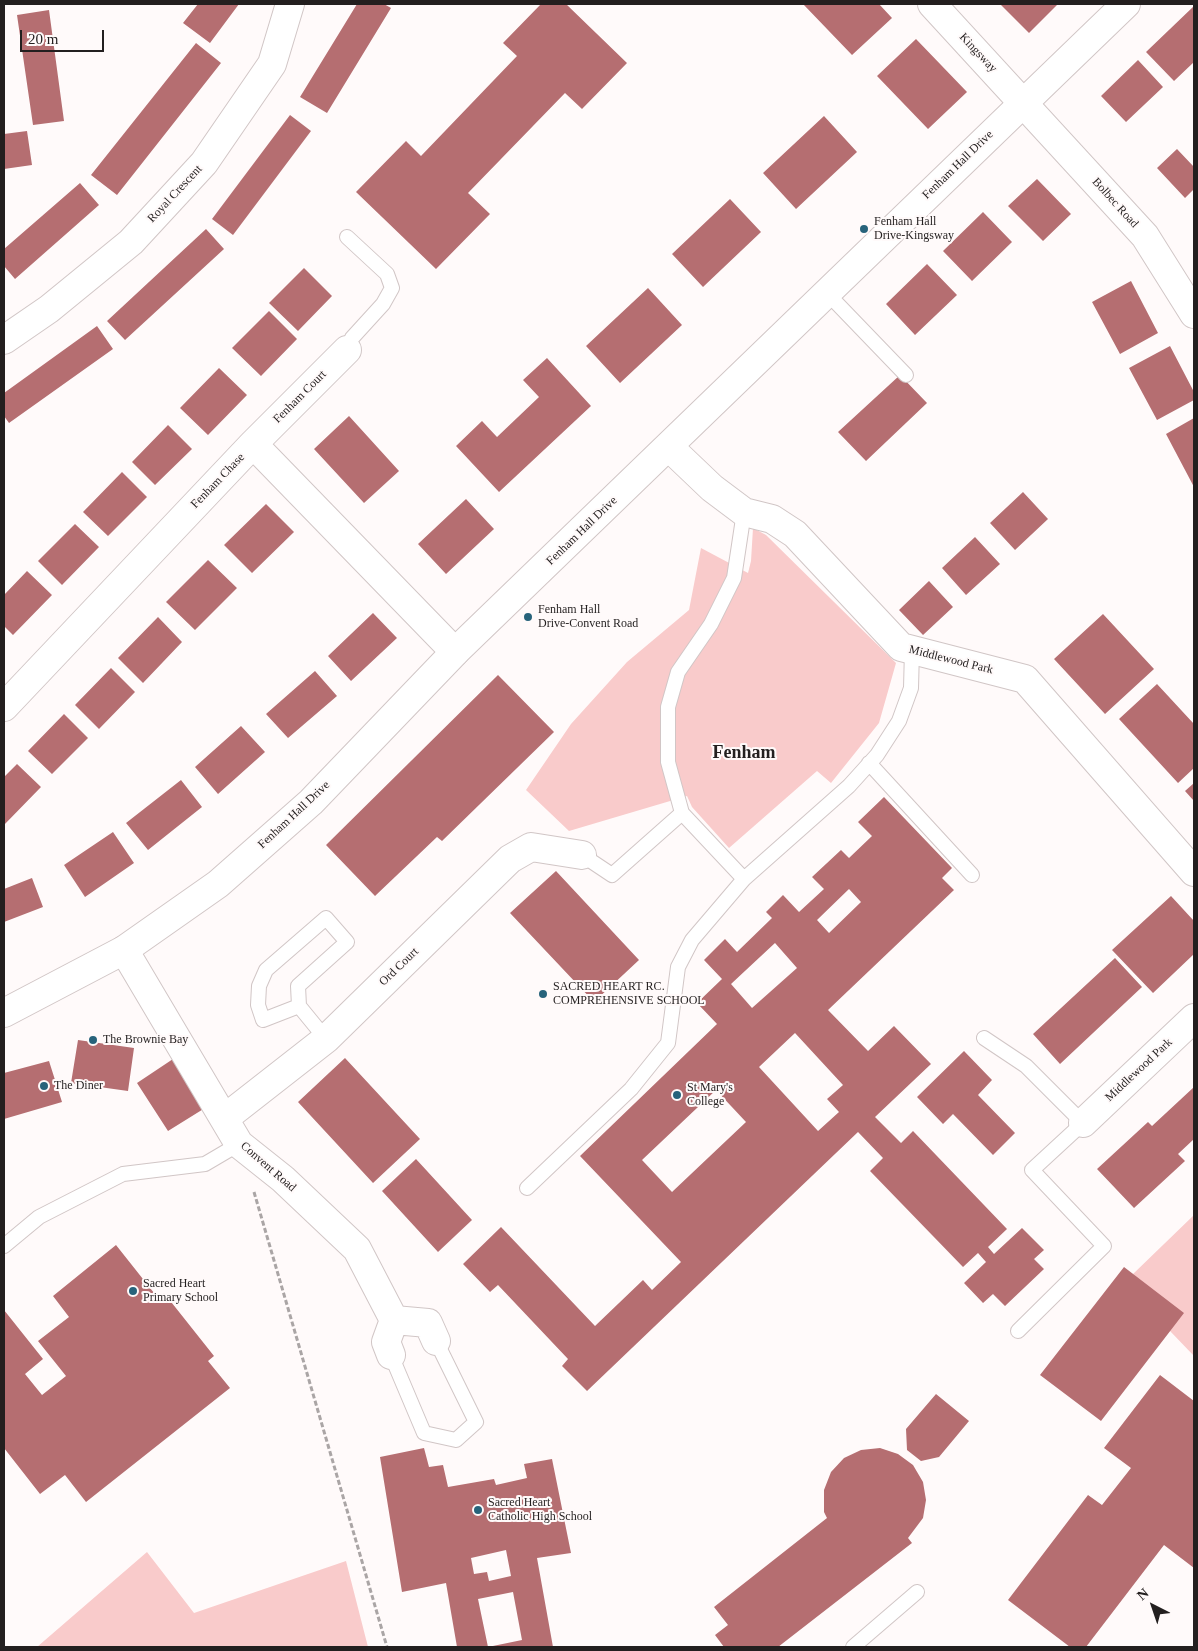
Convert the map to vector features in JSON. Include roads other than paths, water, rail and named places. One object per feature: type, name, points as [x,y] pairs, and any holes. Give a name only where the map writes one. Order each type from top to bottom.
[{"type":"street","name":"Royal Crescent","points":[[4,340],[49,310],[131,242],[204,164],[272,64],[290,4]]},
{"type":"street","name":"Kingsway","points":[[932,4],[1023,102]]},
{"type":"street","name":"Fenham Hall Drive","points":[[4,1013],[124,950],[218,884],[304,808],[455,652],[1126,4]]},
{"type":"street","name":"Bolbec Road","points":[[1023,102],[1145,236],[1194,314]]},
{"type":"street","name":"Fenham Court","points":[[254,444],[347,350]]},
{"type":"street","name":"Fenham Chase","points":[[4,706],[254,444],[455,652]]},
{"type":"street","name":"Middlewood Park","points":[[669,447],[712,488],[744,512],[772,519],[795,534],[901,647],[1026,679],[1194,872]]},
{"type":"street","name":"Ord Court","points":[[225,1118],[326,1038],[510,859],[531,847],[582,855]]},
{"type":"street","name":"Convent Road","points":[[124,950],[239,1144],[283,1179],[357,1249],[394,1320]]},
{"type":"street","name":"Middlewood Park","points":[[1083,1123],[1194,1018]]},
{"type":"street","points":[[391,1354],[386,1342],[394,1320],[428,1323],[436,1341]]},
{"type":"lane","points":[[347,237],[387,274],[392,288],[383,304],[352,338],[347,350]]},
{"type":"lane","points":[[826,292],[906,376]]},
{"type":"lane","points":[[744,512],[734,578],[711,624],[678,672],[668,707],[668,762],[682,813],[744,879]]},
{"type":"lane","points":[[527,1188],[631,1089],[668,1043],[678,967],[692,940],[744,879],[849,786],[890,735],[902,713],[911,688],[912,650]]},
{"type":"lane","points":[[869,763],[972,875]]},
{"type":"lane","points":[[582,855],[612,875],[682,813]]},
{"type":"lane","points":[[298,1006],[264,1020],[258,1005],[259,986],[266,970],[326,918],[347,942],[298,986],[298,1006],[326,1038]]},
{"type":"lane","points":[[984,1038],[1026,1066],[1083,1123],[1032,1170],[1104,1246],[1018,1332]]},
{"type":"lane","points":[[4,1246],[39,1217],[123,1174],[205,1164],[239,1144]]},
{"type":"lane","points":[[391,1354],[424,1433],[456,1440],[476,1422],[436,1341]]},
{"type":"lane","points":[[853,1647],[917,1592]]},
{"type":"place","name":"Fenham Hall Drive-Kingsway","points":[[864,229]]},
{"type":"place","name":"Fenham Hall Drive-Convent Road","points":[[528,617]]},
{"type":"place","name":"SACRED HEART RC. COMPREHENSIVE SCHOOL","points":[[543,994]]},
{"type":"place","name":"The Brownie Bay","points":[[93,1040]]},
{"type":"place","name":"The Diner","points":[[44,1086]]},
{"type":"place","name":"St Mary's College","points":[[677,1095]]},
{"type":"place","name":"Sacred Heart Primary School","points":[[133,1291]]},
{"type":"place","name":"Sacred Heart Catholic High School","points":[[478,1510]]},
{"type":"district","name":"Fenham","points":[[744,753]]}]
